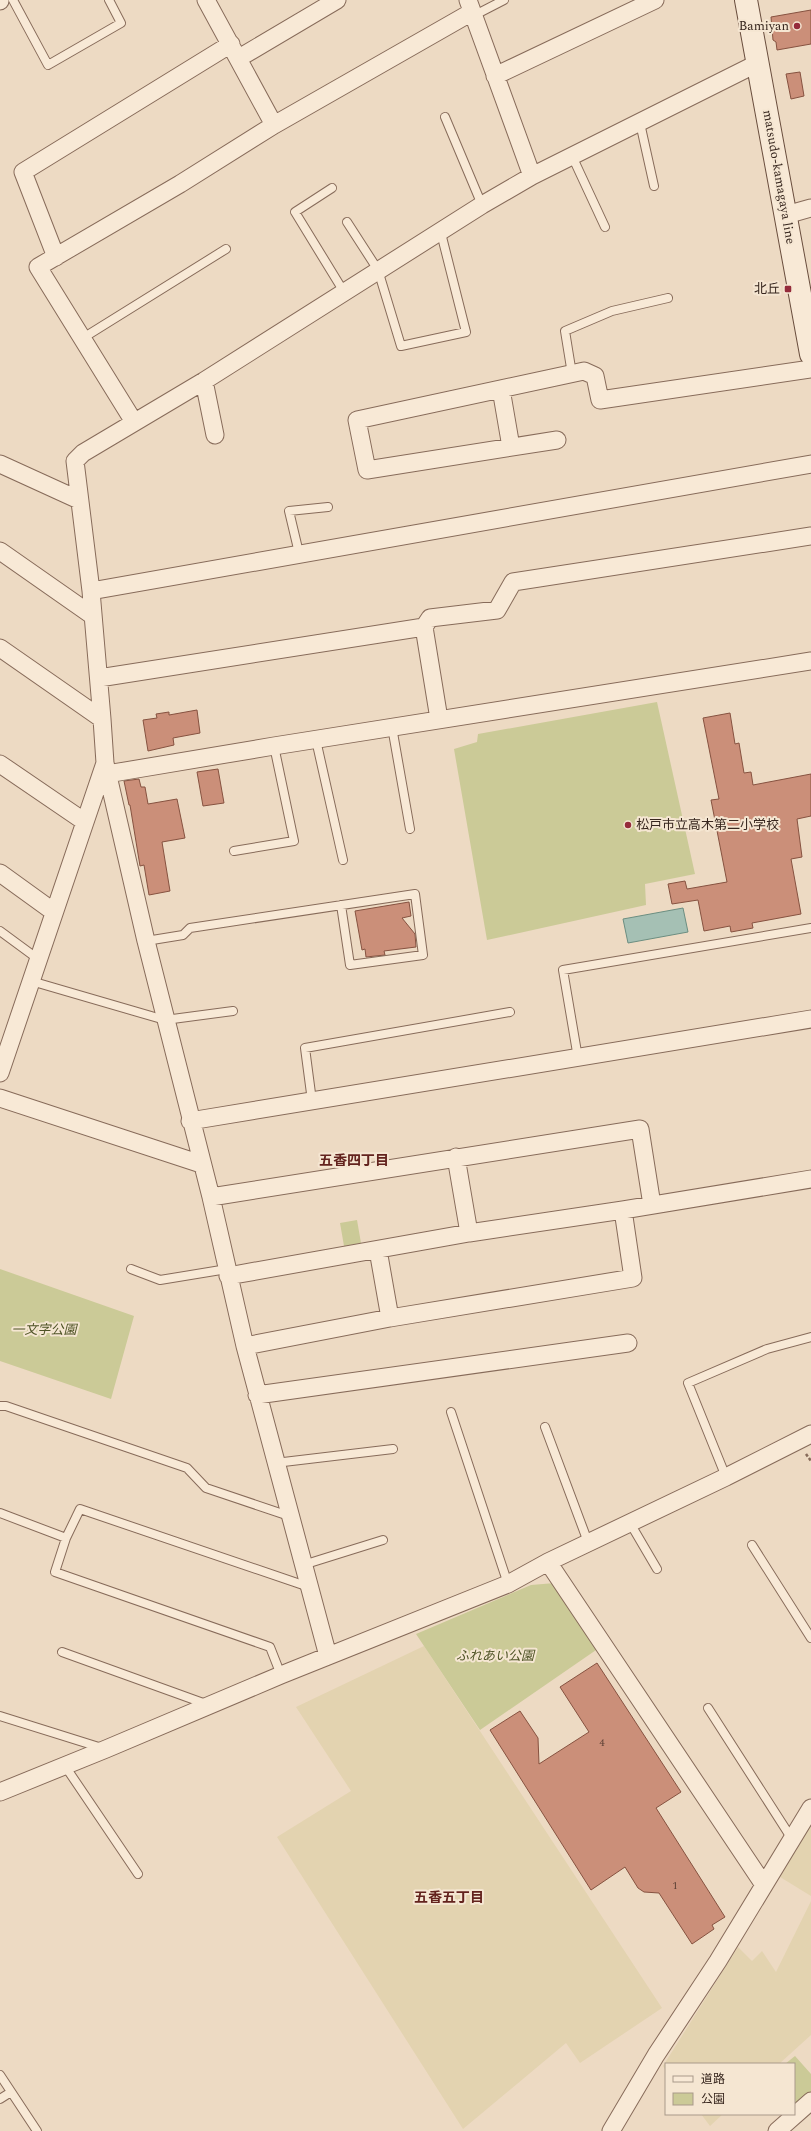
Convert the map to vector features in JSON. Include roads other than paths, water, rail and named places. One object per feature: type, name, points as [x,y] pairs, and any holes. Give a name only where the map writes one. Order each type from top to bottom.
[{"type":"main road","name":"matsudo-kamagaya line","points":[[746,0],[811,354]]},
{"type":"street","points":[[206,0],[274,125]]},
{"type":"street","points":[[56,257],[23,172],[235,51],[337,0]]},
{"type":"street","points":[[495,76],[655,0]]},
{"type":"street","points":[[134,422],[38,267],[180,184],[274,125],[471,9],[532,176]]},
{"type":"street","points":[[328,1656],[275,1463],[245,1346],[211,1198],[165,1020],[106,768],[91,591],[75,461],[83,453],[204,381],[378,270],[441,233],[482,205],[532,176],[758,63]]},
{"type":"street","points":[[786,215],[811,208]]},
{"type":"street","points":[[557,440],[367,470],[357,420],[584,371],[595,376],[600,400],[811,369]]},
{"type":"street","points":[[204,381],[215,435]]},
{"type":"street","points":[[501,389],[511,447]]},
{"type":"street","points":[[0,464],[80,500]]},
{"type":"street","points":[[91,591],[299,553],[811,464]]},
{"type":"street","points":[[439,719],[424,627],[430,618],[497,610],[513,582],[811,536]]},
{"type":"street","points":[[0,551],[93,616]]},
{"type":"street","points":[[99,678],[424,627]]},
{"type":"street","points":[[0,648],[102,719]]},
{"type":"street","points":[[106,768],[316,740],[439,719],[811,661]]},
{"type":"street","points":[[0,764],[85,822]]},
{"type":"street","points":[[0,1073],[3,1054],[31,981],[85,822],[106,768]]},
{"type":"street","points":[[0,873],[54,912]]},
{"type":"street","points":[[190,1121],[811,1020]]},
{"type":"street","points":[[0,1098],[201,1164]]},
{"type":"street","points":[[211,1198],[456,1157],[640,1129],[652,1206]]},
{"type":"street","points":[[456,1157],[469,1233]]},
{"type":"street","points":[[227,1273],[378,1250],[469,1233],[652,1206],[811,1179]]},
{"type":"street","points":[[245,1346],[390,1318],[633,1278],[623,1210]]},
{"type":"street","points":[[378,1250],[390,1318]]},
{"type":"street","points":[[258,1395],[628,1343]]},
{"type":"street","points":[[0,1792],[106,1749],[281,1674],[508,1584],[588,1542],[726,1477],[811,1434]]},
{"type":"street","points":[[548,1562],[764,1885]]},
{"type":"street","points":[[611,2131],[656,2055],[718,1961],[811,1808]]},
{"type":"street","points":[[795,2115],[811,2100]]},
{"type":"street","points":[[777,2131],[795,2115]]},
{"type":"lane","points":[[13,0],[48,65],[122,23],[109,0]]},
{"type":"lane","points":[[471,9],[504,0]]},
{"type":"lane","points":[[445,117],[482,205]]},
{"type":"lane","points":[[640,123],[654,186]]},
{"type":"lane","points":[[572,156],[605,227]]},
{"type":"lane","points":[[332,188],[294,212],[344,292]]},
{"type":"lane","points":[[347,222],[378,270],[401,346],[466,332],[441,233]]},
{"type":"lane","points":[[83,338],[226,249]]},
{"type":"lane","points":[[572,374],[565,331],[612,311],[668,298]]},
{"type":"lane","points":[[299,553],[289,511],[328,507]]},
{"type":"lane","points":[[392,727],[410,829]]},
{"type":"lane","points":[[316,740],[343,860]]},
{"type":"lane","points":[[234,851],[294,841],[274,746]]},
{"type":"lane","points":[[146,940],[183,935],[190,928],[341,905],[415,894],[424,955],[350,965],[341,905]]},
{"type":"lane","points":[[578,1058],[563,970],[811,928]]},
{"type":"lane","points":[[0,931],[38,959]]},
{"type":"lane","points":[[31,981],[165,1020],[233,1012]]},
{"type":"lane","points":[[312,1101],[305,1048],[510,1012]]},
{"type":"lane","points":[[131,1269],[160,1280],[227,1273]]},
{"type":"lane","points":[[726,1477],[688,1383],[767,1349],[811,1337]]},
{"type":"lane","points":[[0,1406],[13,1409],[187,1468],[206,1488],[290,1516]]},
{"type":"lane","points":[[451,1412],[508,1584]]},
{"type":"lane","points":[[545,1427],[588,1542]]},
{"type":"lane","points":[[275,1463],[393,1449]]},
{"type":"lane","points":[[281,1674],[270,1648],[55,1572],[66,1538],[80,1509],[309,1587]]},
{"type":"lane","points":[[0,1513],[66,1538]]},
{"type":"lane","points":[[630,1523],[657,1569]]},
{"type":"lane","points":[[303,1565],[383,1540]]},
{"type":"lane","points":[[752,1545],[811,1638]]},
{"type":"lane","points":[[62,1652],[209,1705]]},
{"type":"lane","points":[[708,1708],[792,1839]]},
{"type":"lane","points":[[0,1716],[106,1749]]},
{"type":"lane","points":[[65,1766],[138,1874]]},
{"type":"lane","points":[[0,2075],[37,2131]]},
{"type":"lane","points":[[0,2099],[11,2092]]},
{"type":"place","name":"Bamiyan","points":[[797,26]]},
{"type":"place","name":"北丘","points":[[788,289]]},
{"type":"place","name":"松戸市立高木第二小学校","points":[[628,825]]},
{"type":"district","name":"五香四丁目","points":[[354,1160]]},
{"type":"district","name":"五香五丁目","points":[[449,1897]]},
{"type":"park label","name":"一文字公園","points":[[44,1330]]},
{"type":"park label","name":"ふれあい公園","points":[[495,1656]]}]
